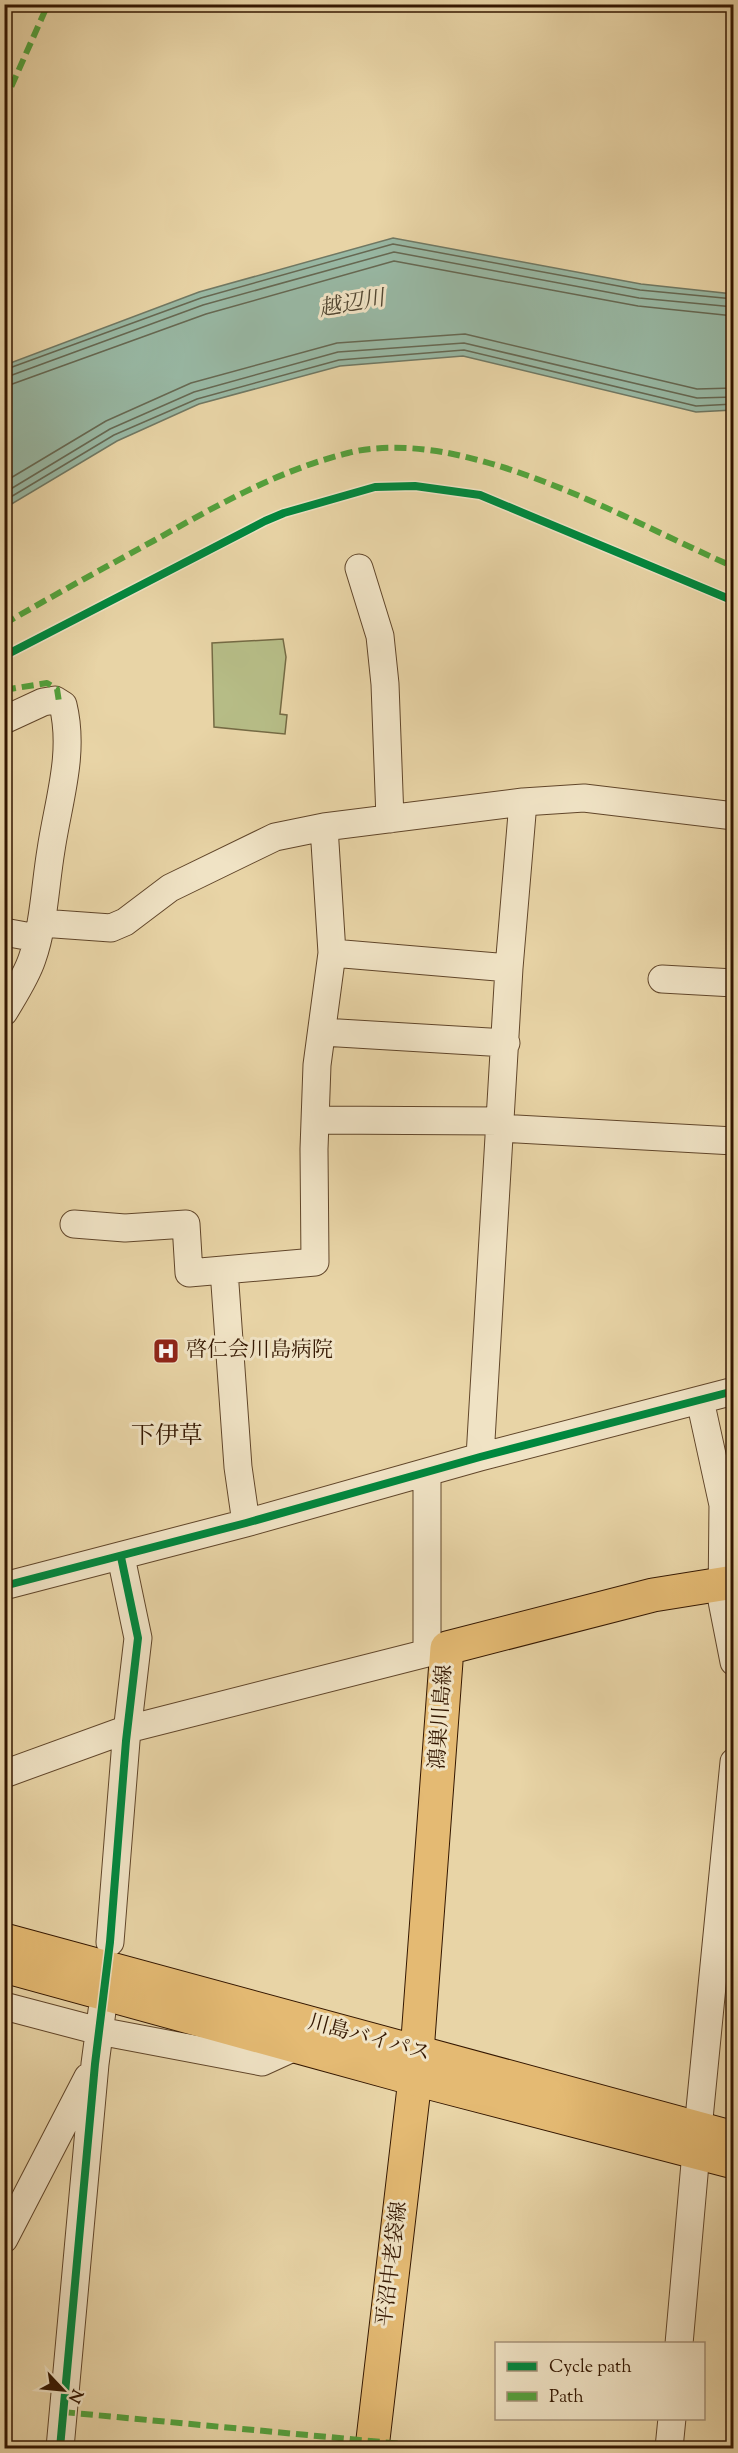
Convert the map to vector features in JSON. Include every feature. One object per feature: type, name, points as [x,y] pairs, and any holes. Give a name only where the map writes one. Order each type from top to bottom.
[{"type":"main road","name":"鴻巣川島線","points":[[416,2065],[437,1651],[653,1596],[729,1583]]},
{"type":"main road","name":"川島バイパス","points":[[4,1940],[416,2065],[697,2140],[734,2162]]},
{"type":"main road","name":"川島バイパス","points":[[4,1966],[297,2046],[416,2065]]},
{"type":"main road","name":"平沼中老袋線","points":[[372,2448],[416,2065]]},
{"type":"main road","name":"川島バイパス","points":[[697,2140],[734,2138]]},
{"type":"street","points":[[359,568],[380,636],[385,684],[390,819]]},
{"type":"street","points":[[4,720],[43,702],[55,700],[63,705],[66,715],[66,766],[51,843],[39,930],[32,959],[4,1012]]},
{"type":"street","points":[[4,932],[111,928],[124,922],[170,888],[275,837],[324,827],[523,802],[584,798],[734,816]]},
{"type":"street","points":[[480,1457],[509,968],[523,802]]},
{"type":"street","points":[[74,1224],[125,1228],[186,1224],[189,1273],[315,1262],[317,1065],[332,953],[324,827]]},
{"type":"street","points":[[332,953],[509,968]]},
{"type":"street","points":[[662,979],[734,983]]},
{"type":"street","points":[[322,1032],[506,1042]]},
{"type":"street","points":[[315,1120],[501,1125],[734,1141]]},
{"type":"street","points":[[224,1270],[238,1467],[246,1524]]},
{"type":"street","points":[[4,1586],[121,1557],[222,1528],[246,1524],[480,1457],[734,1391]]},
{"type":"street","points":[[700,1400],[723,1505],[729,1583],[722,1601],[734,1662]]},
{"type":"street","points":[[4,1774],[74,1747],[128,1730],[437,1651],[427,1472]]},
{"type":"street","points":[[110,1942],[138,1638],[121,1557]]},
{"type":"street","points":[[4,1755],[74,1747]]},
{"type":"street","points":[[679,2342],[734,1762]]},
{"type":"street","points":[[4,2006],[101,2021],[262,2062],[297,2046]]},
{"type":"street","points":[[60,2448],[94,2064],[101,2021]]},
{"type":"street","points":[[4,2239],[94,2064]]},
{"type":"street","points":[[669,2448],[672,2420]]},
{"type":"green space","points":[[283,639],[286,657],[280,714],[287,715],[285,734],[214,727],[212,643]]},
{"type":"water","name":"越辺川","points":[[393,238],[641,284],[733,294],[733,410],[696,412],[463,356],[340,366],[199,404],[117,441],[5,508],[5,365],[199,292]]},
{"type":"marked path","points":[[4,103],[48,4]]},
{"type":"marked path","points":[[4,624],[201,514],[249,490],[322,460],[372,449],[411,448],[436,451],[522,473],[594,502],[734,567]]},
{"type":"marked path","points":[[4,690],[47,683],[57,689],[59,702]]},
{"type":"marked path","points":[[63,2412],[445,2448]]},
{"type":"cycle path","points":[[4,656],[265,521],[284,513],[375,487],[415,486],[480,495],[734,601]]},
{"type":"cycle path","points":[[4,1586],[734,1391]]},
{"type":"cycle path","points":[[60,2448],[95,2064],[110,1942],[126,1741],[138,1638],[121,1557]]},
{"type":"place","name":"啓仁会川島病院","points":[[166,1351]]},
{"type":"district","name":"下伊草","points":[[167,1437]]}]
